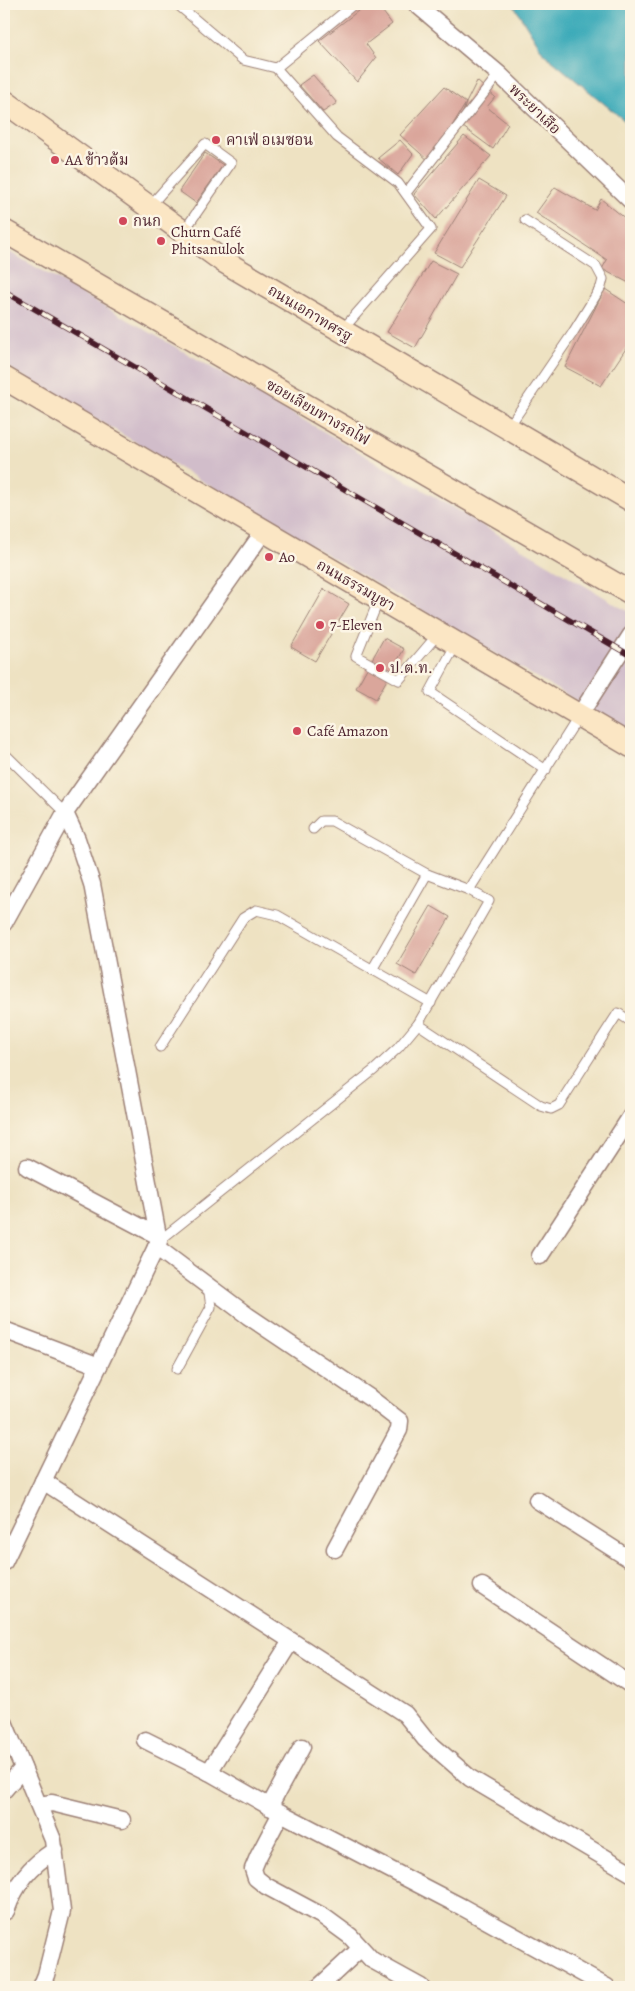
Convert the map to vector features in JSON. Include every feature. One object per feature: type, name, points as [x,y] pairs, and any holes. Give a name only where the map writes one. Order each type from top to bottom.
[{"type":"main road","name":"ถนนเอกาทศรฐ","points":[[4,101],[223,261],[631,500]]},
{"type":"main road","name":"ซอยเลียบทางรถไฟ","points":[[4,230],[631,593]]},
{"type":"main road","name":"ถนนธรรมบูชา","points":[[4,378],[631,746]]},
{"type":"street","name":"พระยาเสือ","points":[[416,4],[499,74],[631,202]]},
{"type":"street","points":[[4,923],[65,812],[264,531]]},
{"type":"street","points":[[579,716],[631,635]]},
{"type":"street","points":[[4,1562],[157,1241],[92,884],[77,839],[65,812]]},
{"type":"street","points":[[540,1256],[631,1116]]},
{"type":"street","points":[[27,1167],[157,1241],[208,1286],[248,1316],[370,1398],[400,1421],[399,1430],[335,1549]]},
{"type":"street","points":[[4,1330],[99,1366]]},
{"type":"street","points":[[43,1480],[405,1714],[425,1739],[470,1778],[631,1873]]},
{"type":"street","points":[[537,1500],[631,1560]]},
{"type":"street","points":[[482,1586],[631,1685]]},
{"type":"street","points":[[210,1772],[291,1640]]},
{"type":"street","points":[[4,1722],[53,1840],[55,1850],[62,1911],[46,1976],[41,1987]]},
{"type":"street","points":[[146,1740],[210,1772],[275,1810],[462,1907],[607,1987]]},
{"type":"street","points":[[302,1747],[275,1810],[253,1869],[256,1878],[266,1886],[324,1917],[350,1936],[372,1960],[422,1987]]},
{"type":"street","points":[[4,1790],[23,1768]]},
{"type":"street","points":[[39,1805],[52,1803],[122,1820]]},
{"type":"street","points":[[6,1910],[13,1893],[25,1874],[37,1861],[55,1850]]},
{"type":"street","points":[[319,1987],[360,1949]]},
{"type":"lane","points":[[177,4],[243,60],[276,68],[337,137],[398,183],[431,229],[341,331]]},
{"type":"lane","points":[[276,68],[354,4]]},
{"type":"lane","points":[[406,193],[499,74]]},
{"type":"lane","points":[[149,207],[205,144],[232,163],[183,232]]},
{"type":"lane","points":[[508,428],[572,334],[601,287],[603,279],[596,266],[525,220]]},
{"type":"lane","points":[[379,599],[356,656],[399,680],[447,638]]},
{"type":"lane","points":[[447,638],[430,692],[546,770]]},
{"type":"lane","points":[[469,890],[579,716]]},
{"type":"lane","points":[[4,753],[65,812]]},
{"type":"lane","points":[[157,1241],[374,1070],[398,1048],[418,1024],[489,901],[469,890],[427,874],[332,821],[321,821],[313,829]]},
{"type":"lane","points":[[372,970],[427,874]]},
{"type":"lane","points":[[160,1047],[243,918],[256,910],[277,915],[431,1003]]},
{"type":"lane","points":[[418,1024],[542,1106],[551,1109],[559,1105],[618,1013],[630,1021],[631,1018]]},
{"type":"lane","points":[[177,1369],[211,1307],[208,1286]]},
{"type":"shaded area","points":[[4,249],[337,439],[631,613],[631,733],[4,365]]},
{"type":"water","points":[[513,4],[631,4],[631,126],[544,54]]},
{"type":"building","points":[[367,4],[377,4],[392,24],[366,44],[376,58],[357,82],[319,41]]},
{"type":"building","points":[[313,75],[337,103],[323,112],[299,85]]},
{"type":"building","points":[[477,81],[495,97],[487,107],[508,124],[493,149],[459,124],[466,103]]},
{"type":"building","points":[[444,87],[466,103],[430,162],[400,135]]},
{"type":"building","points":[[464,136],[491,156],[436,219],[414,194]]},
{"type":"building","points":[[400,140],[413,154],[398,175],[378,158]]},
{"type":"building","points":[[205,153],[223,165],[196,203],[179,191]]},
{"type":"building","points":[[479,180],[506,196],[460,267],[434,253]]},
{"type":"building","points":[[555,187],[595,210],[601,199],[631,223],[631,284],[602,269],[607,260],[536,213]]},
{"type":"building","points":[[431,261],[457,274],[415,348],[387,332]]},
{"type":"building","points":[[605,289],[631,306],[631,341],[601,386],[565,367]]},
{"type":"building","name":"7-Eleven","points":[[324,589],[349,604],[315,661],[291,647]]},
{"type":"building","name":"ป.ต.ท.","points":[[384,638],[404,649],[376,699],[356,688]]},
{"type":"building","points":[[431,906],[450,917],[416,975],[397,964]]},
{"type":"railway","points":[[4,291],[631,656]]},
{"type":"place","name":"คาเฟ่ อเมซอน","points":[[216,140]]},
{"type":"place","name":"AA ข้าวต้ม","points":[[55,160]]},
{"type":"place","name":"กนก","points":[[123,221]]},
{"type":"place","name":"Churn Café Phitsanulok","points":[[161,241]]},
{"type":"place","name":"Ao","points":[[269,557]]},
{"type":"place","name":"7-Eleven","points":[[320,625]]},
{"type":"place","name":"ป.ต.ท.","points":[[380,668]]},
{"type":"place","name":"Café Amazon","points":[[297,731]]}]
